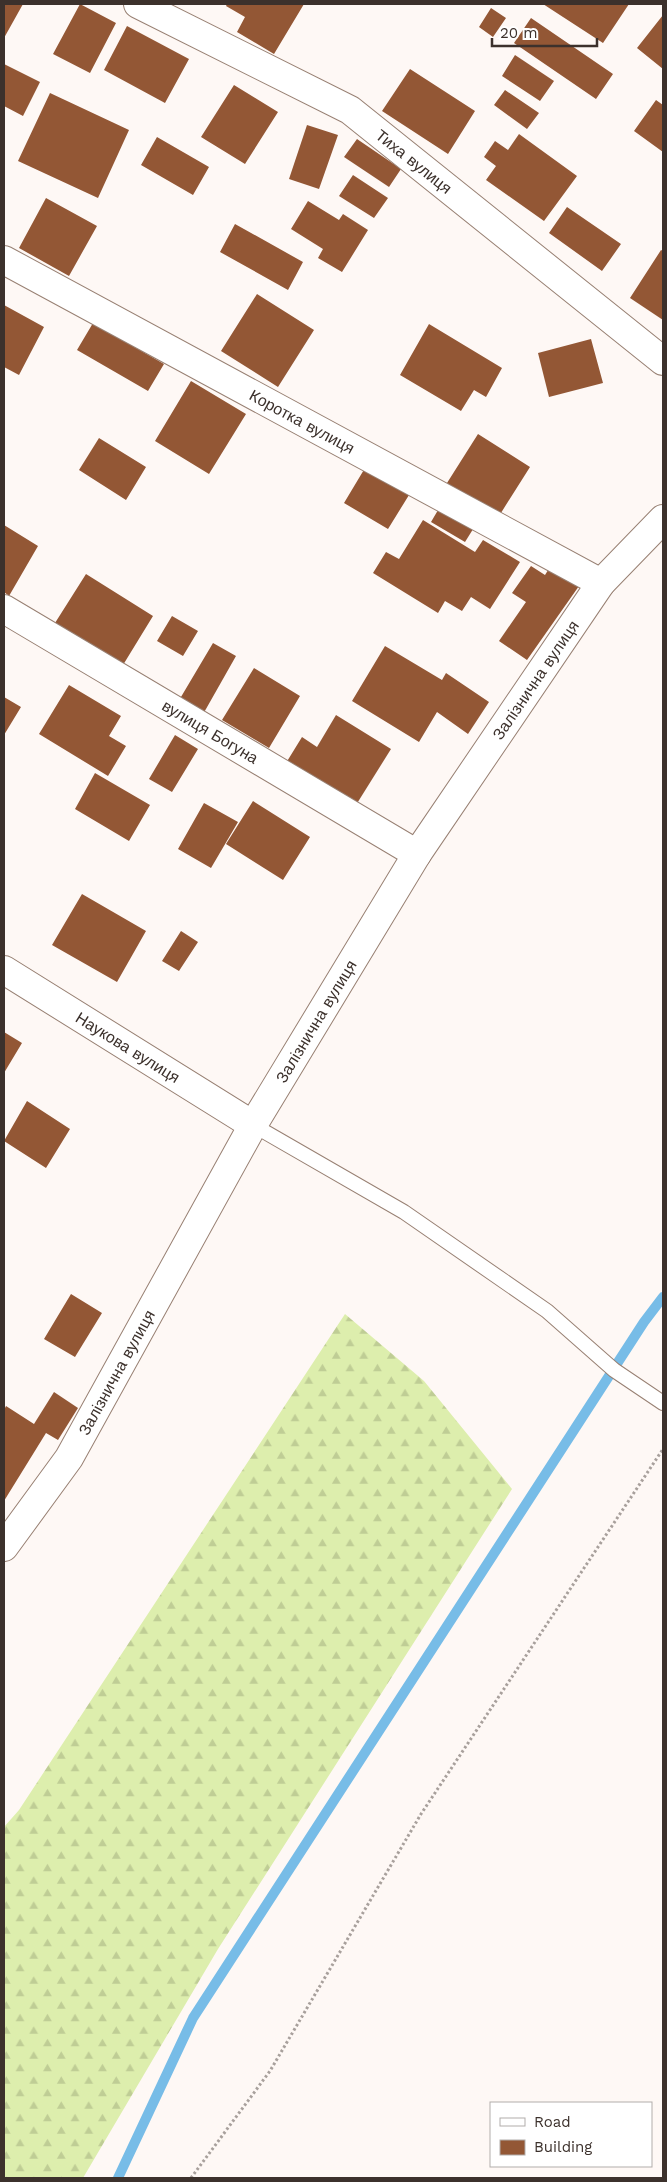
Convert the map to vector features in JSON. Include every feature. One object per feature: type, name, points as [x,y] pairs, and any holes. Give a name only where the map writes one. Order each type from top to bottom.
[{"type":"street","name":"Тиха вулиця","points":[[138,4],[350,110],[663,361]]},
{"type":"street","name":"Коротка вулиця","points":[[4,260],[601,582]]},
{"type":"street","name":"Залізнична вулиця","points":[[4,1547],[69,1458],[253,1125],[417,854],[601,582],[663,519]]},
{"type":"street","name":"вулиця Богуна","points":[[4,609],[417,854]]},
{"type":"street","name":"Наукова вулиця","points":[[4,970],[253,1125]]},
{"type":"lane","points":[[253,1125],[404,1212],[547,1311],[614,1370],[663,1403]]},
{"type":"path","points":[[191,2178],[270,2071],[421,1814],[663,1448]]},
{"type":"green space","points":[[345,1314],[424,1381],[512,1489],[218,1949],[83,2178],[4,2178],[4,1827],[19,1810]]},
{"type":"building","points":[[4,4],[23,4],[4,38]]},
{"type":"building","points":[[80,4],[116,23],[90,73],[53,54]]},
{"type":"building","points":[[227,4],[304,4],[274,54],[237,32],[245,17],[226,6]]},
{"type":"building","points":[[543,4],[629,4],[603,43]]},
{"type":"building","points":[[491,8],[506,18],[493,37],[479,27]]},
{"type":"building","points":[[663,15],[663,69],[637,48]]},
{"type":"building","points":[[531,18],[613,74],[596,99],[514,43]]},
{"type":"building","points":[[127,26],[189,59],[165,103],[104,70]]},
{"type":"building","points":[[515,55],[554,81],[540,101],[502,76]]},
{"type":"building","points":[[4,64],[40,82],[23,116],[4,106]]},
{"type":"building","points":[[410,69],[475,111],[448,154],[382,111]]},
{"type":"building","points":[[234,85],[278,112],[245,164],[201,137]]},
{"type":"building","points":[[505,90],[539,113],[527,129],[494,105]]},
{"type":"building","points":[[50,93],[129,130],[98,198],[18,161]]},
{"type":"building","points":[[656,100],[663,105],[663,152],[634,131]]},
{"type":"building","points":[[307,125],[338,135],[319,189],[289,179]]},
{"type":"building","points":[[519,134],[577,176],[544,221],[486,180],[496,166],[484,157],[495,141],[508,150]]},
{"type":"building","points":[[157,137],[209,167],[193,195],[141,165]]},
{"type":"building","points":[[357,139],[401,169],[389,187],[344,157]]},
{"type":"building","points":[[353,175],[388,198],[374,218],[339,196]]},
{"type":"building","points":[[46,198],[97,226],[69,276],[19,248]]},
{"type":"building","points":[[308,201],[339,220],[343,214],[368,230],[342,272],[318,258],[323,249],[291,229]]},
{"type":"building","points":[[567,207],[621,244],[602,271],[549,233]]},
{"type":"building","points":[[235,224],[303,262],[288,290],[220,252]]},
{"type":"building","points":[[661,250],[663,251],[663,320],[630,298]]},
{"type":"building","points":[[257,294],[314,330],[278,387],[221,351]]},
{"type":"building","points":[[4,305],[44,327],[19,375],[4,367]]},
{"type":"building","points":[[93,323],[164,364],[148,391],[77,350]]},
{"type":"building","points":[[429,324],[502,368],[486,397],[474,390],[461,411],[400,375]]},
{"type":"building","points":[[591,339],[603,383],[549,397],[538,353]]},
{"type":"building","points":[[191,381],[246,414],[209,474],[155,441]]},
{"type":"building","points":[[478,434],[530,467],[499,516],[447,483]]},
{"type":"building","points":[[99,438],[146,467],[126,500],[79,470]]},
{"type":"building","points":[[365,468],[409,495],[388,529],[344,503]]},
{"type":"building","points":[[441,505],[475,526],[465,542],[431,522]]},
{"type":"building","points":[[423,520],[475,552],[483,540],[520,562],[490,609],[471,597],[462,611],[445,601],[438,613],[373,573],[386,552],[399,559]]},
{"type":"building","points":[[4,525],[38,546],[9,596],[4,592]]},
{"type":"building","points":[[531,566],[545,575],[550,567],[579,586],[527,660],[499,641],[526,602],[512,593]]},
{"type":"building","points":[[86,574],[153,616],[123,665],[55,623]]},
{"type":"building","points":[[172,616],[198,631],[183,656],[157,641]]},
{"type":"building","points":[[213,643],[236,656],[202,716],[178,702]]},
{"type":"building","points":[[385,646],[442,680],[446,673],[489,702],[468,734],[437,712],[419,742],[352,701]]},
{"type":"building","points":[[254,668],[300,696],[269,748],[222,720]]},
{"type":"building","points":[[69,685],[121,716],[109,736],[126,746],[108,776],[39,734]]},
{"type":"building","points":[[4,697],[21,707],[4,735]]},
{"type":"building","points":[[336,715],[391,749],[356,805],[286,763],[302,737],[317,747]]},
{"type":"building","points":[[175,735],[198,749],[172,792],[149,779]]},
{"type":"building","points":[[95,773],[150,805],[129,841],[75,809]]},
{"type":"building","points":[[253,801],[310,837],[283,880],[226,844]]},
{"type":"building","points":[[204,803],[238,822],[211,868],[178,849]]},
{"type":"building","points":[[82,894],[146,931],[117,982],[52,945]]},
{"type":"building","points":[[181,931],[198,942],[179,971],[162,961]]},
{"type":"building","points":[[4,1032],[22,1043],[4,1073]]},
{"type":"building","points":[[27,1101],[70,1129],[46,1168],[4,1141]]},
{"type":"building","points":[[71,1294],[102,1313],[75,1357],[44,1339]]},
{"type":"building","points":[[54,1392],[78,1408],[58,1440],[46,1433],[4,1501],[4,1410],[6,1406],[34,1424]]},
{"type":"waterway","points":[[118,2178],[193,2018],[644,1322],[663,1297]]}]
